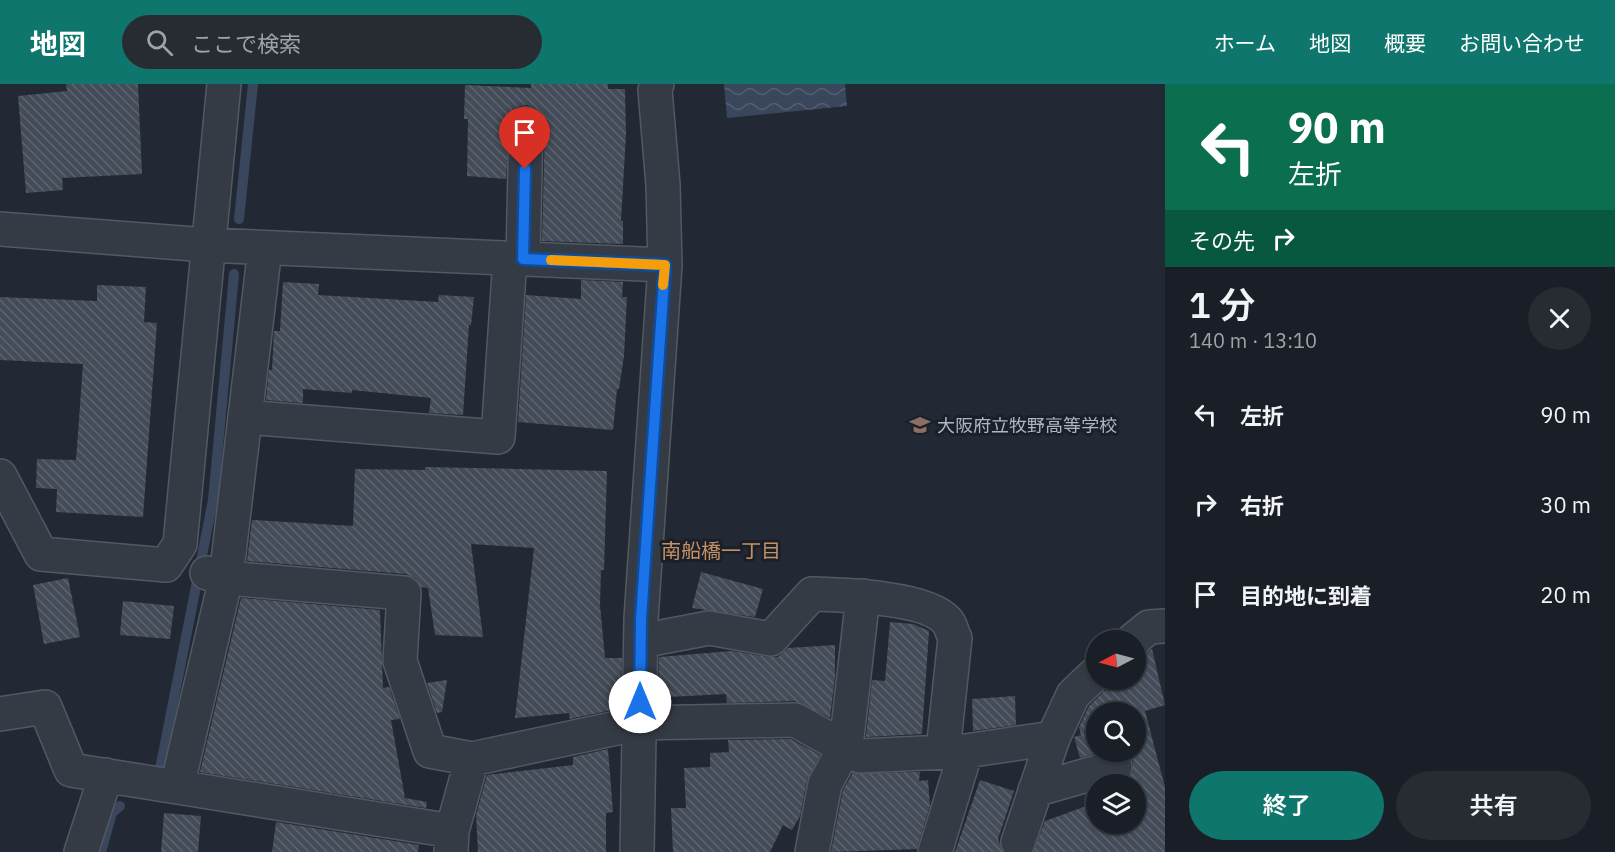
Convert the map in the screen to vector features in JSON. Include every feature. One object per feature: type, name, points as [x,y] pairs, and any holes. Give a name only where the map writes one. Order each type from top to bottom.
[{"type":"street","points":[[197,572],[180,544],[224,84]]},
{"type":"street","points":[[637,852],[641,641],[665,265],[663,184],[655,90],[657,84]]},
{"type":"street","points":[[245,417],[498,437],[517,259],[526,124]]},
{"type":"street","points":[[0,229],[207,245],[665,265]]},
{"type":"street","points":[[177,787],[197,572],[245,417],[265,248]]},
{"type":"street","points":[[0,476],[41,554],[404,593],[400,661],[430,751],[472,759],[640,723],[795,720],[846,746],[860,756],[955,751],[1053,738]]},
{"type":"street","points":[[641,641],[709,628],[771,639],[812,594],[863,596],[925,608],[947,621],[954,638],[955,751],[935,852]]},
{"type":"street","points":[[812,852],[825,784],[846,746],[863,596]]},
{"type":"street","points":[[1145,630],[1149,627],[1165,626]]},
{"type":"street","points":[[1018,842],[1053,738],[1073,695],[1086,683]]},
{"type":"street","points":[[0,714],[45,707],[71,770],[177,787],[452,842],[472,759]]},
{"type":"street","points":[[1035,790],[1115,767]]},
{"type":"street","points":[[81,852],[106,775]]},
{"type":"water","points":[[724,84],[845,84],[847,106],[727,118]]},
{"type":"building","points":[[66,84],[138,84],[142,174],[62,178],[63,190],[26,193],[18,96],[67,91]]},
{"type":"building","points":[[531,84],[608,84],[608,89],[625,89],[626,134],[621,221],[623,221],[623,244],[542,241],[545,124],[542,115],[535,108],[526,105],[518,107],[510,115],[506,179],[467,176],[468,119],[464,119],[465,85],[531,88]]},
{"type":"building","points":[[581,280],[623,282],[622,297],[627,297],[624,356],[619,389],[617,389],[613,430],[518,422],[526,295],[581,299]]},
{"type":"building","points":[[283,282],[319,284],[318,295],[438,302],[439,295],[474,297],[471,325],[469,325],[463,415],[429,413],[431,398],[352,390],[352,393],[303,389],[303,403],[266,400],[269,370],[272,370],[274,331],[280,331]]},
{"type":"building","points":[[97,285],[146,287],[144,322],[157,323],[143,517],[56,512],[57,489],[36,488],[37,459],[76,460],[83,364],[0,360],[0,297],[97,301]]},
{"type":"building","points":[[425,467],[607,471],[604,570],[601,570],[600,605],[605,658],[622,658],[621,708],[570,719],[569,713],[515,718],[534,548],[471,544],[483,637],[435,635],[428,588],[421,587],[415,578],[406,574],[247,561],[252,520],[353,526],[355,469],[425,470]]},
{"type":"building","points":[[701,572],[763,589],[755,617],[692,608]]},
{"type":"building","points":[[68,578],[80,637],[44,644],[33,585]]},
{"type":"building","points":[[241,598],[380,610],[383,688],[389,687],[400,719],[391,720],[405,798],[427,802],[426,808],[200,772]]},
{"type":"building","points":[[123,601],[174,606],[170,639],[120,635]]},
{"type":"building","points":[[890,622],[913,624],[929,631],[922,734],[866,737],[872,680],[885,681]]},
{"type":"building","points":[[835,645],[835,677],[830,718],[795,701],[727,703],[726,694],[668,697],[668,704],[658,704],[659,657],[732,651],[778,657],[788,648]]},
{"type":"building","points":[[1152,649],[1165,705],[1146,711],[1146,702],[1093,702],[1104,691],[1108,690],[1146,690],[1146,653]]},
{"type":"building","points":[[447,680],[442,712],[437,713],[427,683]]},
{"type":"building","points":[[1015,696],[1016,725],[973,731],[972,699]]},
{"type":"building","points":[[1086,712],[1086,756],[1080,758],[1074,737],[1081,735],[1079,727]]},
{"type":"building","points":[[1146,715],[1165,787],[1165,852],[1033,852],[1045,821],[1086,806],[1086,834],[1146,834],[1146,774],[1132,774],[1133,762],[1146,762]]},
{"type":"building","points":[[790,739],[820,755],[807,780],[800,816],[792,830],[783,825],[770,852],[673,852],[671,808],[686,808],[684,768],[710,767],[710,753],[729,752],[728,740]]},
{"type":"building","points":[[608,749],[613,812],[606,813],[606,852],[478,852],[476,815],[487,775],[573,765],[573,757]]},
{"type":"building","points":[[920,772],[919,781],[928,780],[930,805],[917,849],[831,852],[843,790],[853,773]]},
{"type":"building","points":[[980,780],[1014,791],[998,839],[1003,852],[955,852]]},
{"type":"building","points":[[164,813],[201,816],[198,852],[161,852]]},
{"type":"building","points":[[276,822],[419,845],[418,852],[272,852]]},
{"type":"waterway","points":[[239,219],[253,84]]},
{"type":"waterway","points":[[160,769],[213,500],[234,274]]},
{"type":"waterway","points":[[101,852],[112,813],[120,806]]},
{"type":"slow traffic","points":[[551,260],[665,265],[663,285]]},
{"type":"place","name":"大阪府立牧野高等学校","points":[[920,425]]},
{"type":"district","name":"南船橋一丁目","points":[[721,550]]},
{"type":"route","points":[[525,169],[523,259],[665,265],[641,619],[640,702]]}]
